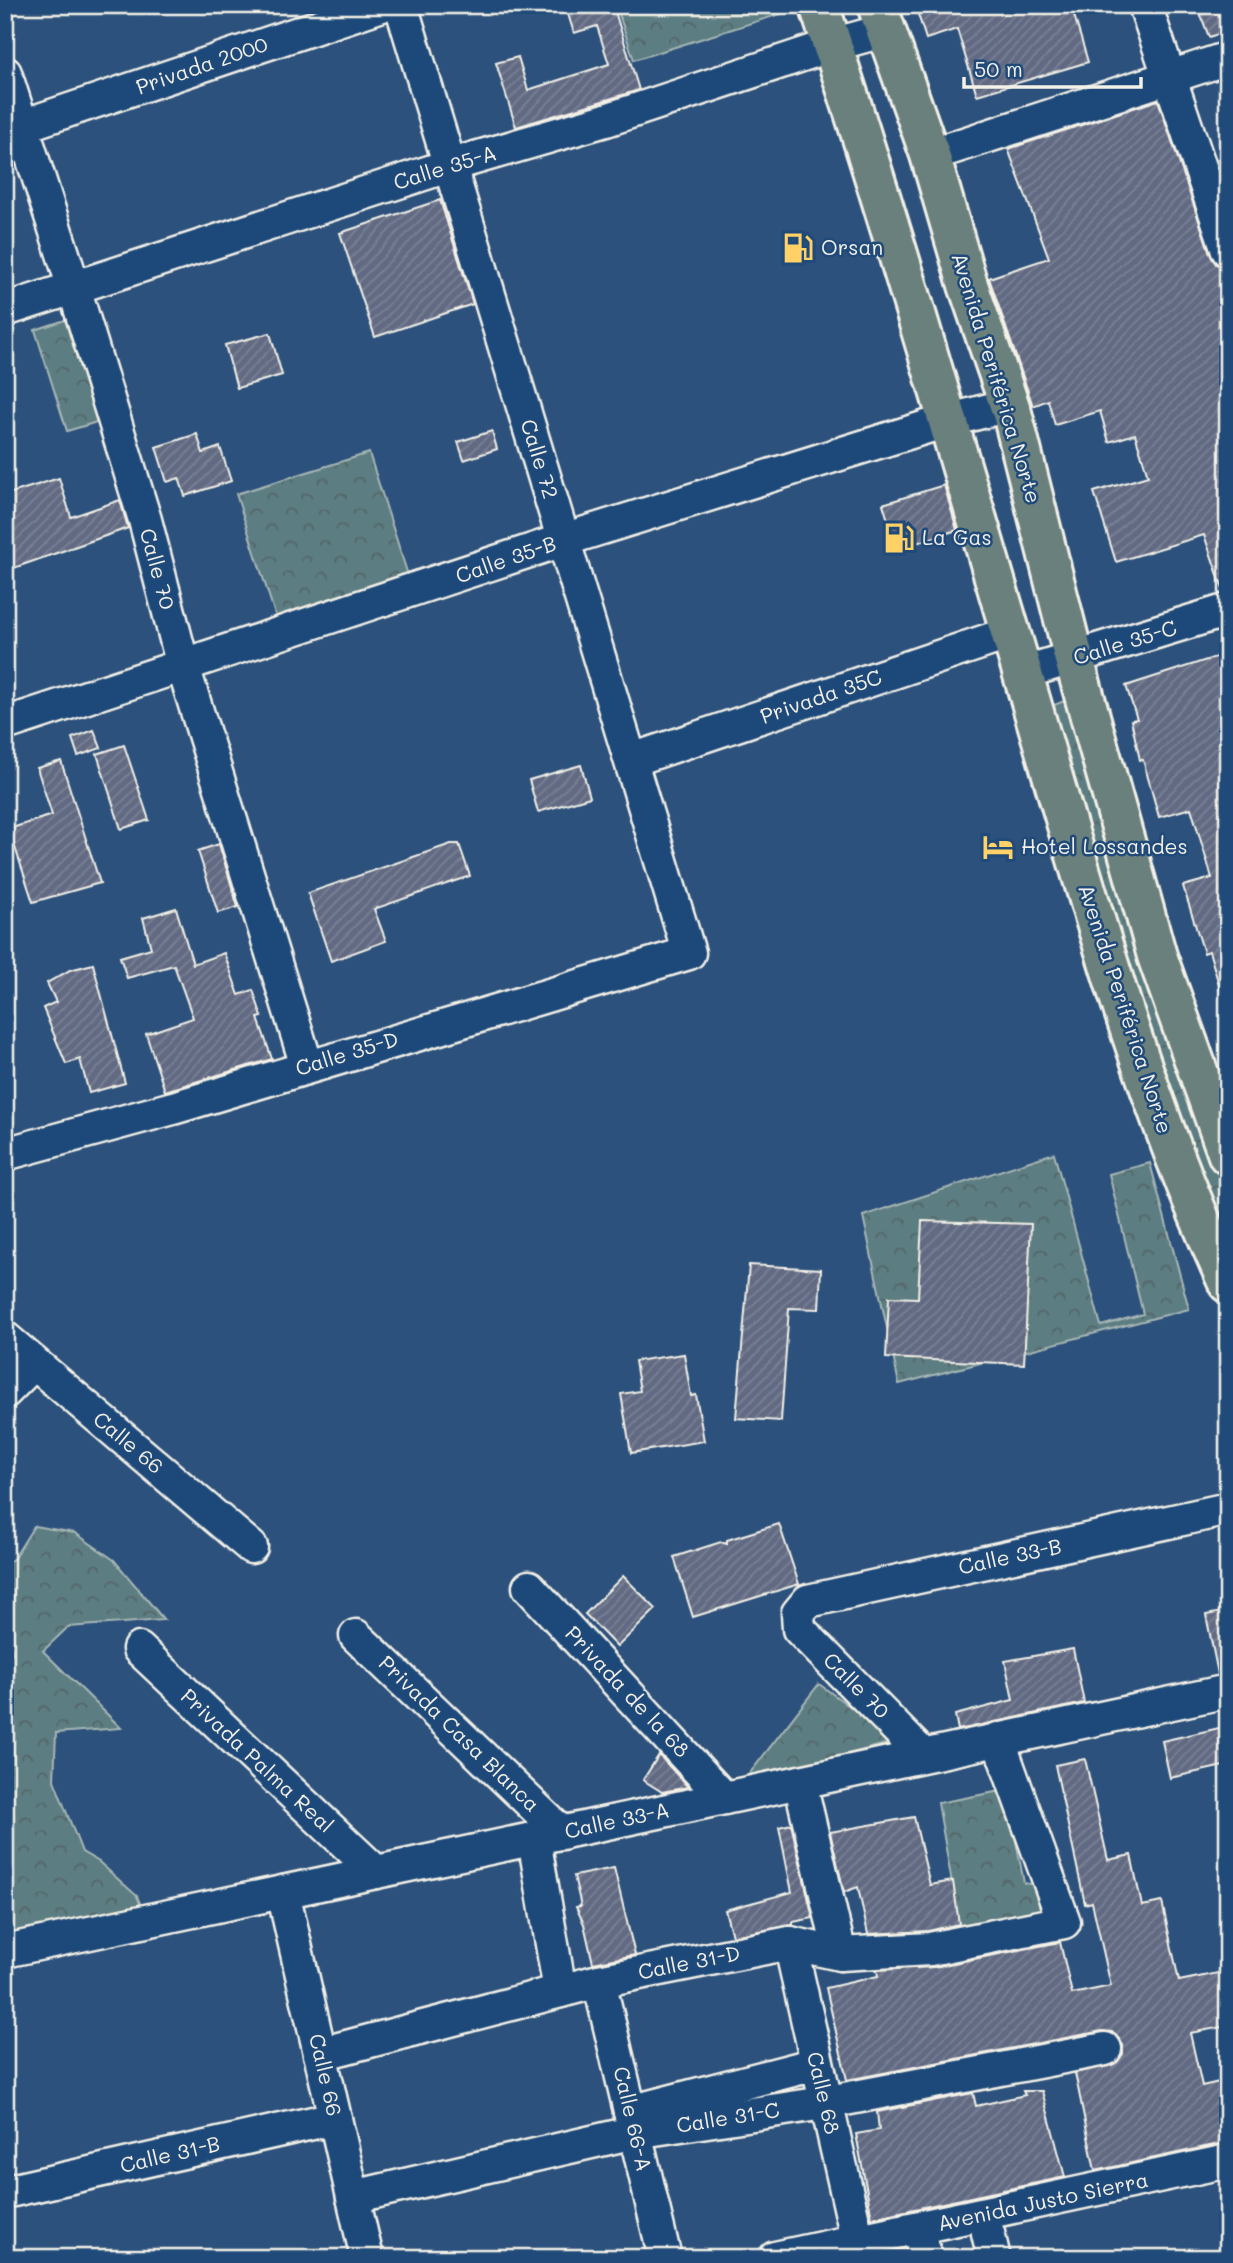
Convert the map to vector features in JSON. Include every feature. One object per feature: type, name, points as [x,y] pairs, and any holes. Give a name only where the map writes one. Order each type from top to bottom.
[{"type":"main road","name":"Avenida Periférica Norte","points":[[819,5],[1114,986],[1157,1112],[1202,1227],[1228,1283]]},
{"type":"main road","name":"Avenida Periférica Norte","points":[[882,18],[930,155],[968,285],[1009,405],[1074,659],[1157,956],[1228,1154]]},
{"type":"street","name":"Privada 2000","points":[[23,126],[382,5]]},
{"type":"street","name":"Calle 72","points":[[401,5],[690,953]]},
{"type":"street","points":[[1145,5],[1167,77],[1216,173],[1228,250]]},
{"type":"street","name":"Calle 35-A","points":[[5,310],[451,165],[607,120],[832,45],[882,18]]},
{"type":"street","points":[[930,155],[1228,58]]},
{"type":"street","name":"Calle 70","points":[[5,73],[145,520],[183,666],[307,1066]]},
{"type":"street","name":"Calle 35-B","points":[[5,724],[563,540],[946,421],[1009,405]]},
{"type":"street","name":"Calle 35-C","points":[[1022,673],[1228,610]]},
{"type":"street","name":"Privada 35C","points":[[632,760],[1010,633]]},
{"type":"street","name":"Calle 35-D","points":[[5,1154],[173,1108],[690,953]]},
{"type":"street","name":"Calle 66","points":[[5,1338],[251,1548]]},
{"type":"street","points":[[5,1392],[34,1363]]},
{"type":"street","name":"Calle 33-B","points":[[798,1614],[808,1601],[1228,1509]]},
{"type":"street","name":"Privada de la 68","points":[[529,1587],[724,1798]]},
{"type":"street","name":"Calle 70","points":[[798,1614],[799,1629],[923,1755]]},
{"type":"street","name":"Privada Casa Blanca","points":[[356,1636],[548,1836]]},
{"type":"street","name":"Privada Palma Real","points":[[139,1649],[376,1872]]},
{"type":"street","name":"Calle 33-A","points":[[5,1951],[1228,1691]]},
{"type":"street","name":"Calle 31-D","points":[[320,2054],[599,1981],[790,1943],[840,1954],[930,1949],[1064,1922],[998,1740]]},
{"type":"street","points":[[800,1782],[840,1954]]},
{"type":"street","points":[[548,1836],[560,1991]]},
{"type":"street","name":"Calle 66","points":[[283,1892],[367,2258]]},
{"type":"street","name":"Calle 68","points":[[790,1943],[824,2103],[868,2250]]},
{"type":"street","name":"Calle 66-A","points":[[599,1981],[665,2258]]},
{"type":"street","name":"Calle 31-C","points":[[353,2197],[633,2122],[824,2103],[1105,2049]]},
{"type":"street","points":[[633,2122],[816,2064]]},
{"type":"street","name":"Calle 31-B","points":[[5,2192],[335,2118]]},
{"type":"street","name":"Avenida Justo Sierra","points":[[868,2250],[1228,2161]]},
{"type":"street","name":"Avenida Justo Sierra","points":[[775,2258],[868,2250],[924,2253],[991,2246],[1228,2181]]},
{"type":"green space","points":[[616,5],[795,5],[796,9],[634,60]]},
{"type":"green space","points":[[65,320],[97,422],[67,431],[35,330]]},
{"type":"green space","points":[[369,453],[413,591],[281,633],[236,494]]},
{"type":"green space","points":[[1064,701],[1144,961],[1228,1190],[1228,1242],[1126,967],[1044,709]]},
{"type":"green space","points":[[1054,1153],[1101,1326],[1143,1314],[1109,1174],[1150,1163],[1189,1309],[899,1384],[863,1216]]},
{"type":"green space","points":[[34,1526],[75,1533],[114,1560],[164,1620],[68,1627],[43,1651],[121,1728],[56,1733],[54,1780],[82,1852],[99,1862],[137,1896],[142,1908],[5,1938],[5,1657],[13,1653],[6,1624],[11,1607],[5,1601],[5,1565],[14,1558]]},
{"type":"green space","points":[[819,1684],[897,1741],[743,1782]]},
{"type":"green space","points":[[1006,1790],[1024,1883],[1073,1892],[1050,1920],[961,1935],[938,1803]]},
{"type":"building","points":[[585,5],[613,5],[639,90],[516,127],[496,63],[518,57],[528,90],[609,64],[597,26],[574,33],[567,11]]},
{"type":"building","points":[[915,5],[1071,5],[1088,62],[977,95],[957,29],[926,39]]},
{"type":"building","points":[[1197,5],[1228,5],[1228,31],[1209,37]]},
{"type":"building","points":[[1158,100],[1211,256],[1216,264],[1226,268],[1228,275],[1228,592],[1224,592],[1204,535],[1116,562],[1094,492],[1148,476],[1135,434],[1109,442],[1100,411],[1055,425],[1048,400],[1033,406],[989,278],[1049,258],[1008,149]]},
{"type":"building","points":[[440,200],[473,304],[375,337],[340,233]]},
{"type":"building","points":[[270,333],[282,375],[237,388],[225,345]]},
{"type":"building","points":[[492,431],[497,449],[464,460],[458,442]]},
{"type":"building","points":[[197,434],[203,453],[220,447],[231,481],[185,496],[179,478],[167,482],[156,447]]},
{"type":"building","points":[[59,478],[71,517],[120,500],[128,528],[5,571],[5,495]]},
{"type":"building","points":[[944,485],[957,530],[897,549],[883,504]]},
{"type":"building","points":[[1228,653],[1228,998],[1223,998],[1209,951],[1204,953],[1183,886],[1212,878],[1191,808],[1159,817],[1143,760],[1140,760],[1131,720],[1137,719],[1126,686]]},
{"type":"building","points":[[94,730],[101,748],[78,756],[72,738]]},
{"type":"building","points":[[124,745],[149,820],[121,829],[97,754]]},
{"type":"building","points":[[61,761],[100,883],[33,902],[9,829],[52,815],[37,768]]},
{"type":"building","points":[[581,765],[590,797],[538,812],[529,780]]},
{"type":"building","points":[[219,844],[238,907],[218,913],[198,851]]},
{"type":"building","points":[[451,844],[459,844],[470,876],[374,909],[386,941],[331,961],[308,893]]},
{"type":"building","points":[[176,908],[193,964],[224,953],[239,995],[253,990],[262,1017],[258,1018],[272,1059],[165,1091],[146,1034],[193,1018],[174,965],[127,978],[120,957],[151,948],[143,918]]},
{"type":"building","points":[[93,964],[125,1083],[89,1093],[80,1059],[66,1064],[43,1008],[56,1002],[47,983],[70,970]]},
{"type":"building","points":[[922,1221],[1031,1224],[1024,1364],[886,1358],[889,1297],[918,1298]]},
{"type":"building","points":[[749,1265],[821,1269],[819,1309],[789,1308],[781,1421],[736,1418]]},
{"type":"building","points":[[684,1354],[691,1396],[696,1395],[704,1441],[631,1453],[621,1394],[640,1391],[635,1361]]},
{"type":"building","points":[[779,1524],[799,1584],[693,1617],[674,1557],[721,1542],[727,1544],[727,1540]]},
{"type":"building","points":[[623,1576],[656,1609],[617,1647],[585,1614]]},
{"type":"building","points":[[1228,1611],[1228,1673],[1218,1674],[1206,1615]]},
{"type":"building","points":[[1073,1649],[1084,1703],[958,1730],[955,1715],[1013,1700],[1005,1661]]},
{"type":"building","points":[[1228,1726],[1228,1765],[1170,1778],[1162,1741]]},
{"type":"building","points":[[659,1755],[688,1787],[662,1792],[643,1780]]},
{"type":"building","points":[[1085,1759],[1108,1860],[1131,1855],[1142,1906],[1162,1902],[1179,1981],[1228,1971],[1228,2026],[1190,2033],[1202,2086],[1219,2082],[1228,2121],[1228,2142],[1095,2171],[1075,2073],[1117,2062],[1123,2054],[1123,2045],[1112,2032],[1102,2031],[847,2080],[826,1988],[878,1976],[877,1970],[934,1967],[1060,1942],[1072,1994],[1111,1986],[1092,1902],[1085,1904],[1055,1765]]},
{"type":"building","points":[[914,1817],[930,1885],[953,1881],[959,1924],[928,1931],[868,1934],[858,1887],[844,1892],[830,1832]]},
{"type":"building","points":[[791,1824],[813,1918],[793,1922],[793,1925],[732,1936],[725,1910],[792,1892],[779,1827]]},
{"type":"building","points":[[614,1868],[635,1955],[593,1963],[584,1924],[576,1907],[581,1906],[574,1876]]},
{"type":"building","points":[[1023,2091],[1042,2091],[1065,2177],[872,2218],[856,2134],[879,2130],[877,2112],[973,2093],[976,2106],[1025,2095]]},
{"type":"place","name":"Orsan","points":[[798,248]]},
{"type":"place","name":"La Gas","points":[[899,538]]},
{"type":"place","name":"Hotel Lossandes","points":[[998,847]]}]
